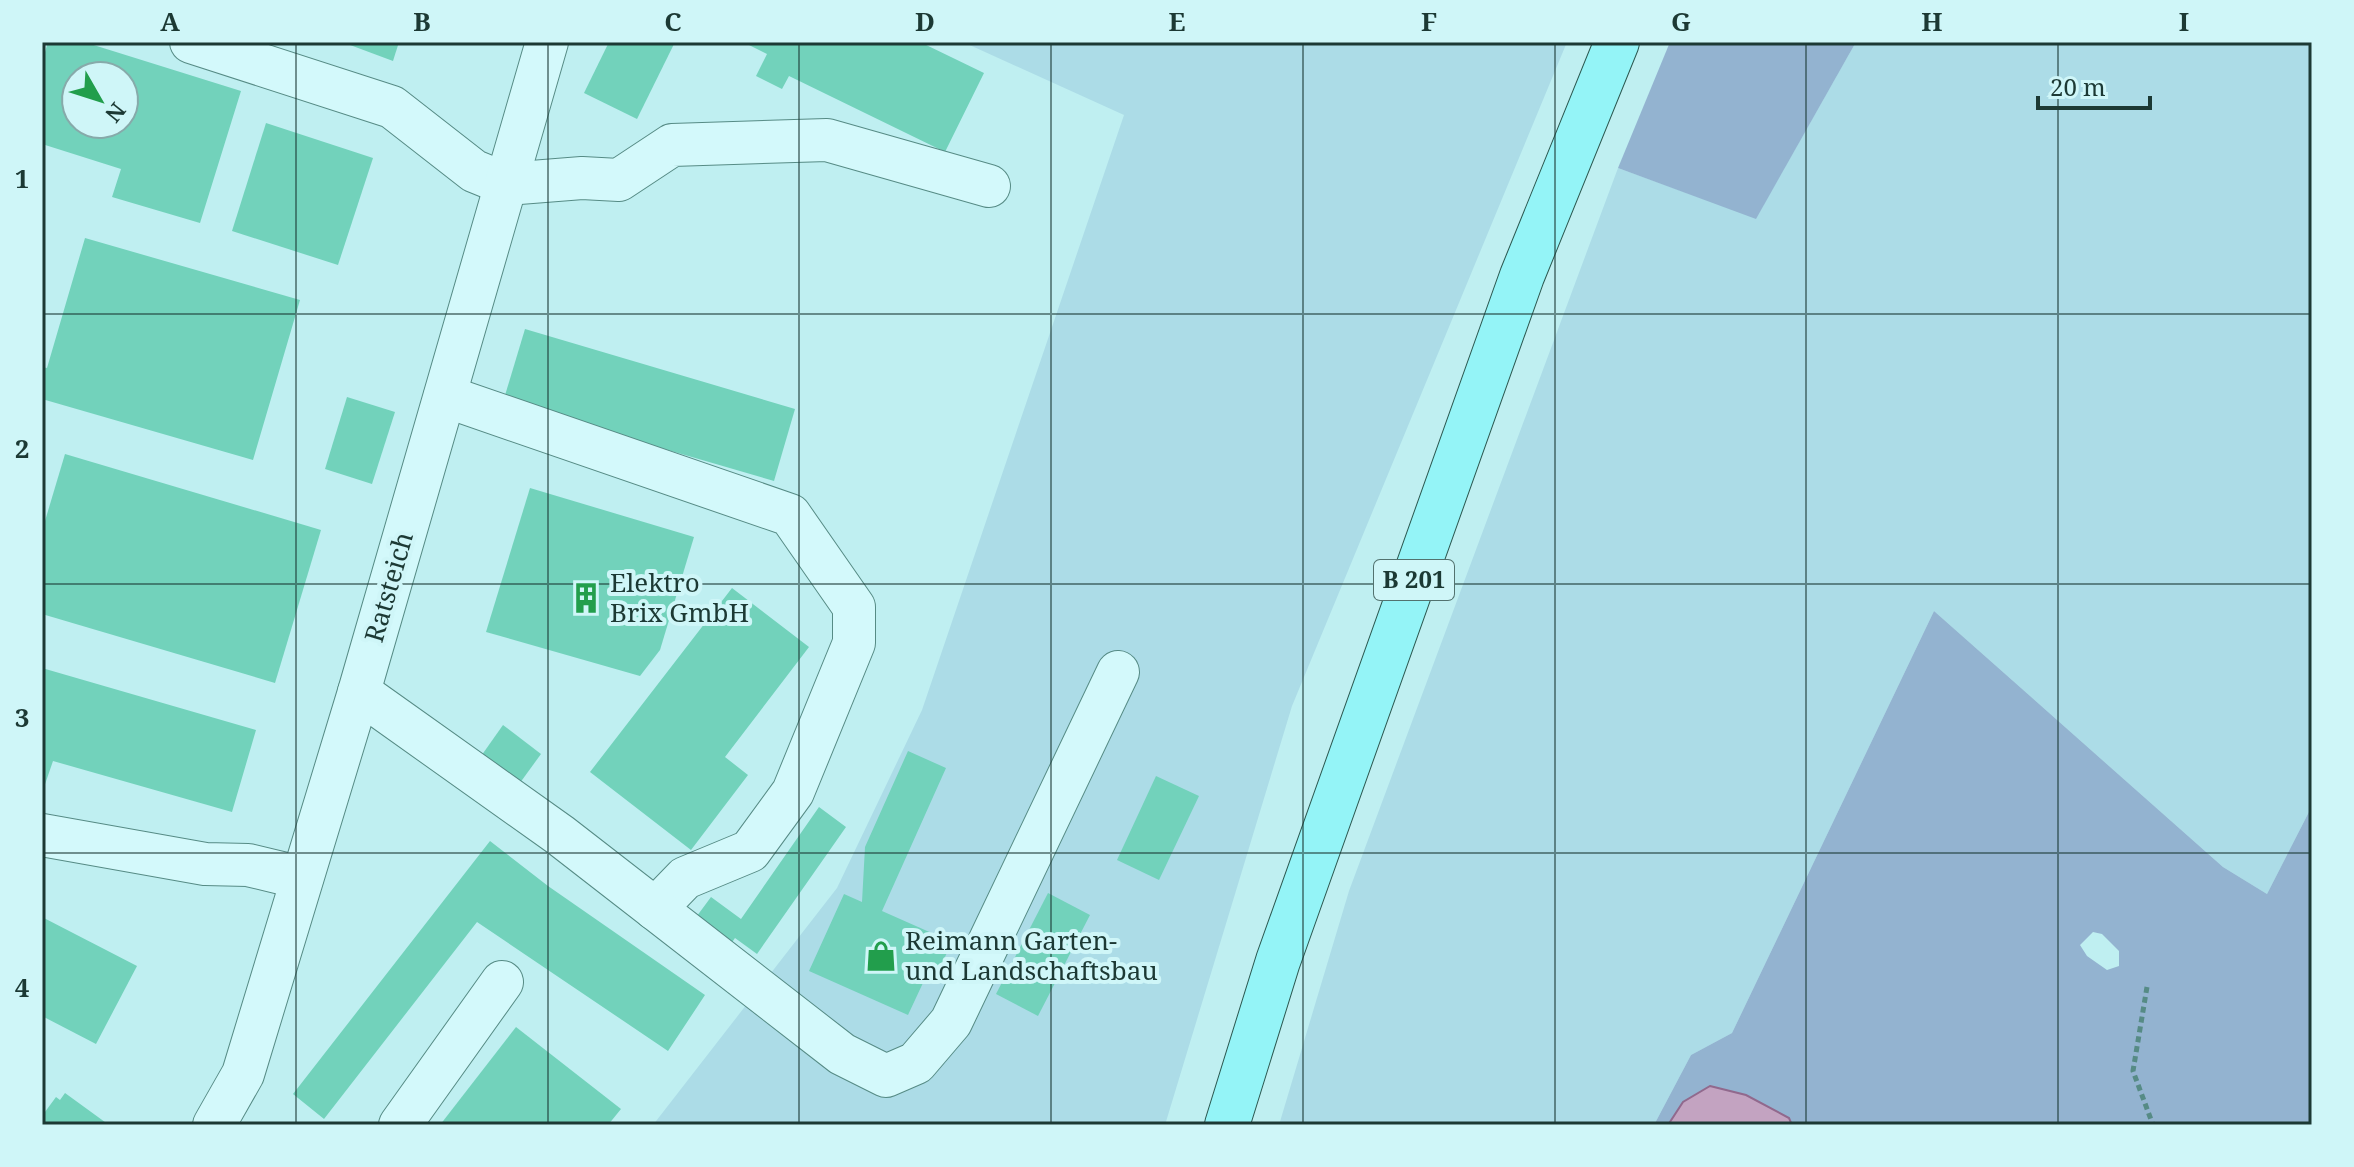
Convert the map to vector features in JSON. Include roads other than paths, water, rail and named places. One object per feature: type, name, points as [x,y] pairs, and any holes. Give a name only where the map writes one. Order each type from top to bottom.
[{"type":"main road","name":"B 201","points":[[1227,1125],[1278,961],[1522,276],[1617,42]]},
{"type":"street","points":[[191,42],[392,107],[474,171],[506,184],[582,178],[619,180],[672,145],[827,140],[989,186]]},
{"type":"street","name":"Ratsteich","points":[[214,1125],[243,1074],[359,692],[547,42]]},
{"type":"street","points":[[445,396],[790,515],[854,607],[854,643],[793,792],[750,851],[685,878],[655,909]]},
{"type":"street","points":[[359,692],[560,835],[842,1054],[886,1076],[916,1063],[951,1022],[1118,672]]},
{"type":"street","points":[[42,835],[205,864],[248,865],[302,878]]},
{"type":"street","points":[[400,1125],[502,982]]},
{"type":"place","name":"Elektro Brix GmbH","points":[[586,598]]},
{"type":"place","name":"Reimann Garten- und Landschaftsbau","points":[[881,956]]}]
